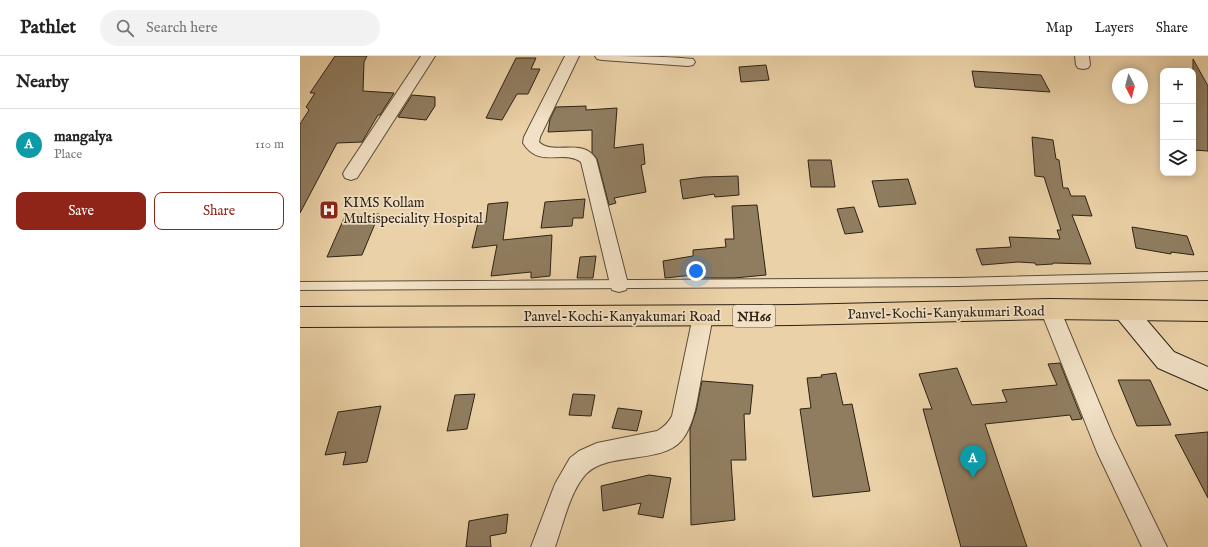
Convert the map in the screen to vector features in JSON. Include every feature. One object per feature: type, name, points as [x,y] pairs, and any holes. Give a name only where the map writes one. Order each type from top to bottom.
[{"type":"highway","name":"Panvel-Kochi-Kanyakumari Road","points":[[300,317],[794,316],[1050,309],[1208,311]]},
{"type":"street","points":[[351,174],[428,56]]},
{"type":"street","points":[[572,56],[532,137],[531,143],[533,147],[540,151],[549,153],[578,152],[584,154],[588,159],[619,284]]},
{"type":"street","points":[[602,56],[688,62]]},
{"type":"street","points":[[1050,309],[1105,444],[1156,547]]},
{"type":"street","points":[[1125,311],[1166,360],[1208,379]]},
{"type":"street","points":[[543,547],[569,480],[578,466],[591,456],[655,442],[670,436],[677,428],[682,419],[703,316]]},
{"type":"lane","points":[[300,286],[958,282],[1208,276]]},
{"type":"building","points":[[335,56],[367,56],[364,62],[363,91],[394,93],[380,115],[378,115],[362,142],[337,143],[300,213],[300,124],[309,110],[306,107],[315,93],[310,93]]},
{"type":"building","points":[[516,58],[536,58],[531,69],[540,69],[528,94],[517,94],[502,120],[486,118]]},
{"type":"building","points":[[1193,59],[1208,86],[1208,151],[1196,150],[1196,68],[1193,68]]},
{"type":"building","points":[[766,65],[769,80],[741,82],[739,67]]},
{"type":"building","points":[[972,71],[1041,75],[1050,92],[975,87]]},
{"type":"building","points":[[412,95],[435,97],[435,106],[426,120],[398,117]]},
{"type":"building","points":[[586,106],[586,110],[617,108],[614,148],[643,144],[645,164],[641,165],[646,192],[614,198],[616,203],[609,205],[597,159],[592,153],[592,130],[548,132],[550,119],[556,107]]},
{"type":"building","points":[[1032,137],[1053,140],[1056,159],[1059,160],[1063,188],[1068,188],[1071,196],[1085,196],[1092,216],[1072,215],[1091,264],[1053,263],[1036,265],[1035,263],[1018,262],[982,265],[976,249],[1011,247],[1009,237],[1060,239],[1057,230],[1061,230],[1044,177],[1035,176]]},
{"type":"building","points":[[808,160],[831,160],[835,187],[811,187]]},
{"type":"building","points":[[738,176],[739,195],[715,197],[714,194],[683,199],[680,180],[703,177]]},
{"type":"building","points":[[908,179],[916,204],[879,207],[872,181]]},
{"type":"building","points":[[585,199],[583,218],[573,218],[572,226],[541,228],[545,202]]},
{"type":"building","points":[[508,202],[503,240],[552,235],[550,276],[531,278],[531,272],[491,276],[497,245],[472,248],[478,223],[486,222],[488,204]]},
{"type":"building","points":[[757,205],[766,275],[734,278],[694,278],[694,275],[665,278],[663,261],[693,256],[693,250],[726,247],[725,239],[734,239],[732,206]]},
{"type":"building","points":[[854,207],[863,232],[845,234],[837,209]]},
{"type":"building","points":[[379,214],[362,255],[327,257],[345,216]]},
{"type":"building","points":[[1132,227],[1187,236],[1194,255],[1171,252],[1171,254],[1136,248]]},
{"type":"building","points":[[596,256],[593,278],[577,278],[580,257]]},
{"type":"building","points":[[1060,363],[1082,419],[1072,420],[1070,415],[985,424],[1027,547],[961,547],[923,409],[932,409],[919,374],[957,368],[972,405],[1007,402],[1002,390],[1057,385],[1048,364]]},
{"type":"building","points":[[836,373],[843,405],[852,404],[870,491],[813,497],[800,409],[811,408],[807,378],[822,377],[821,375]]},
{"type":"building","points":[[1118,380],[1150,380],[1171,425],[1137,426]]},
{"type":"building","points":[[702,381],[753,385],[750,414],[744,414],[746,460],[731,460],[735,520],[691,525],[690,429],[696,411]]},
{"type":"building","points":[[475,394],[467,429],[447,431],[455,395]]},
{"type":"building","points":[[573,394],[595,395],[591,416],[569,415]]},
{"type":"building","points":[[381,406],[367,462],[343,465],[346,452],[325,455],[338,412]]},
{"type":"building","points":[[618,408],[642,411],[637,431],[612,428]]},
{"type":"building","points":[[1208,432],[1208,498],[1175,435]]},
{"type":"building","points":[[649,475],[671,478],[663,518],[638,514],[641,503],[603,511],[601,486]]},
{"type":"building","points":[[508,514],[506,533],[490,536],[491,547],[466,547],[469,521]]},
{"type":"place","name":"KIMS Kollam Multispeciality Hospital","points":[[329,210]]},
{"type":"place","name":"mangalya","points":[[973,478]]}]
